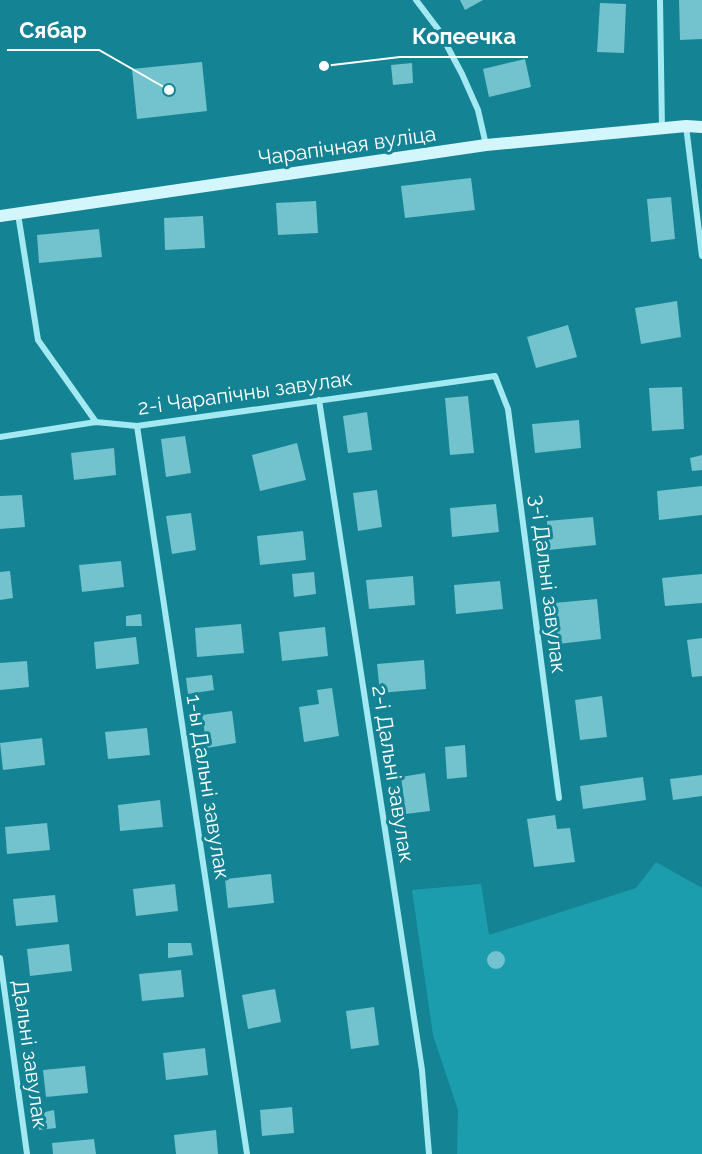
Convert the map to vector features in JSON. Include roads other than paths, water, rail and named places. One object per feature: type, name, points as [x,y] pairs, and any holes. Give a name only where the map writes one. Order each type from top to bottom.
[{"type":"street","points":[[416,0],[438,29],[462,74],[478,110],[486,145]]},
{"type":"street","points":[[660,0],[662,129]]},
{"type":"street","points":[[686,126],[702,256]]},
{"type":"street","name":"Чарапічная вуліца","points":[[0,216],[486,145],[686,126],[702,127]]},
{"type":"street","points":[[18,214],[38,340],[96,422]]},
{"type":"street","name":"2-і Чарапічны завулак","points":[[0,437],[96,422],[137,426],[495,376]]},
{"type":"street","name":"3-і Дальні завулак","points":[[495,376],[508,409],[559,798]]},
{"type":"street","name":"2-і Дальні завулак","points":[[319,400],[422,1070],[429,1154]]},
{"type":"street","name":"1-ы Дальні завулак","points":[[137,426],[247,1154]]},
{"type":"street","name":"Дальні завулак","points":[[0,958],[27,1154]]},
{"type":"place","name":"Копеечка","points":[[324,66]]},
{"type":"place","name":"Сябар","points":[[169,90]]}]
